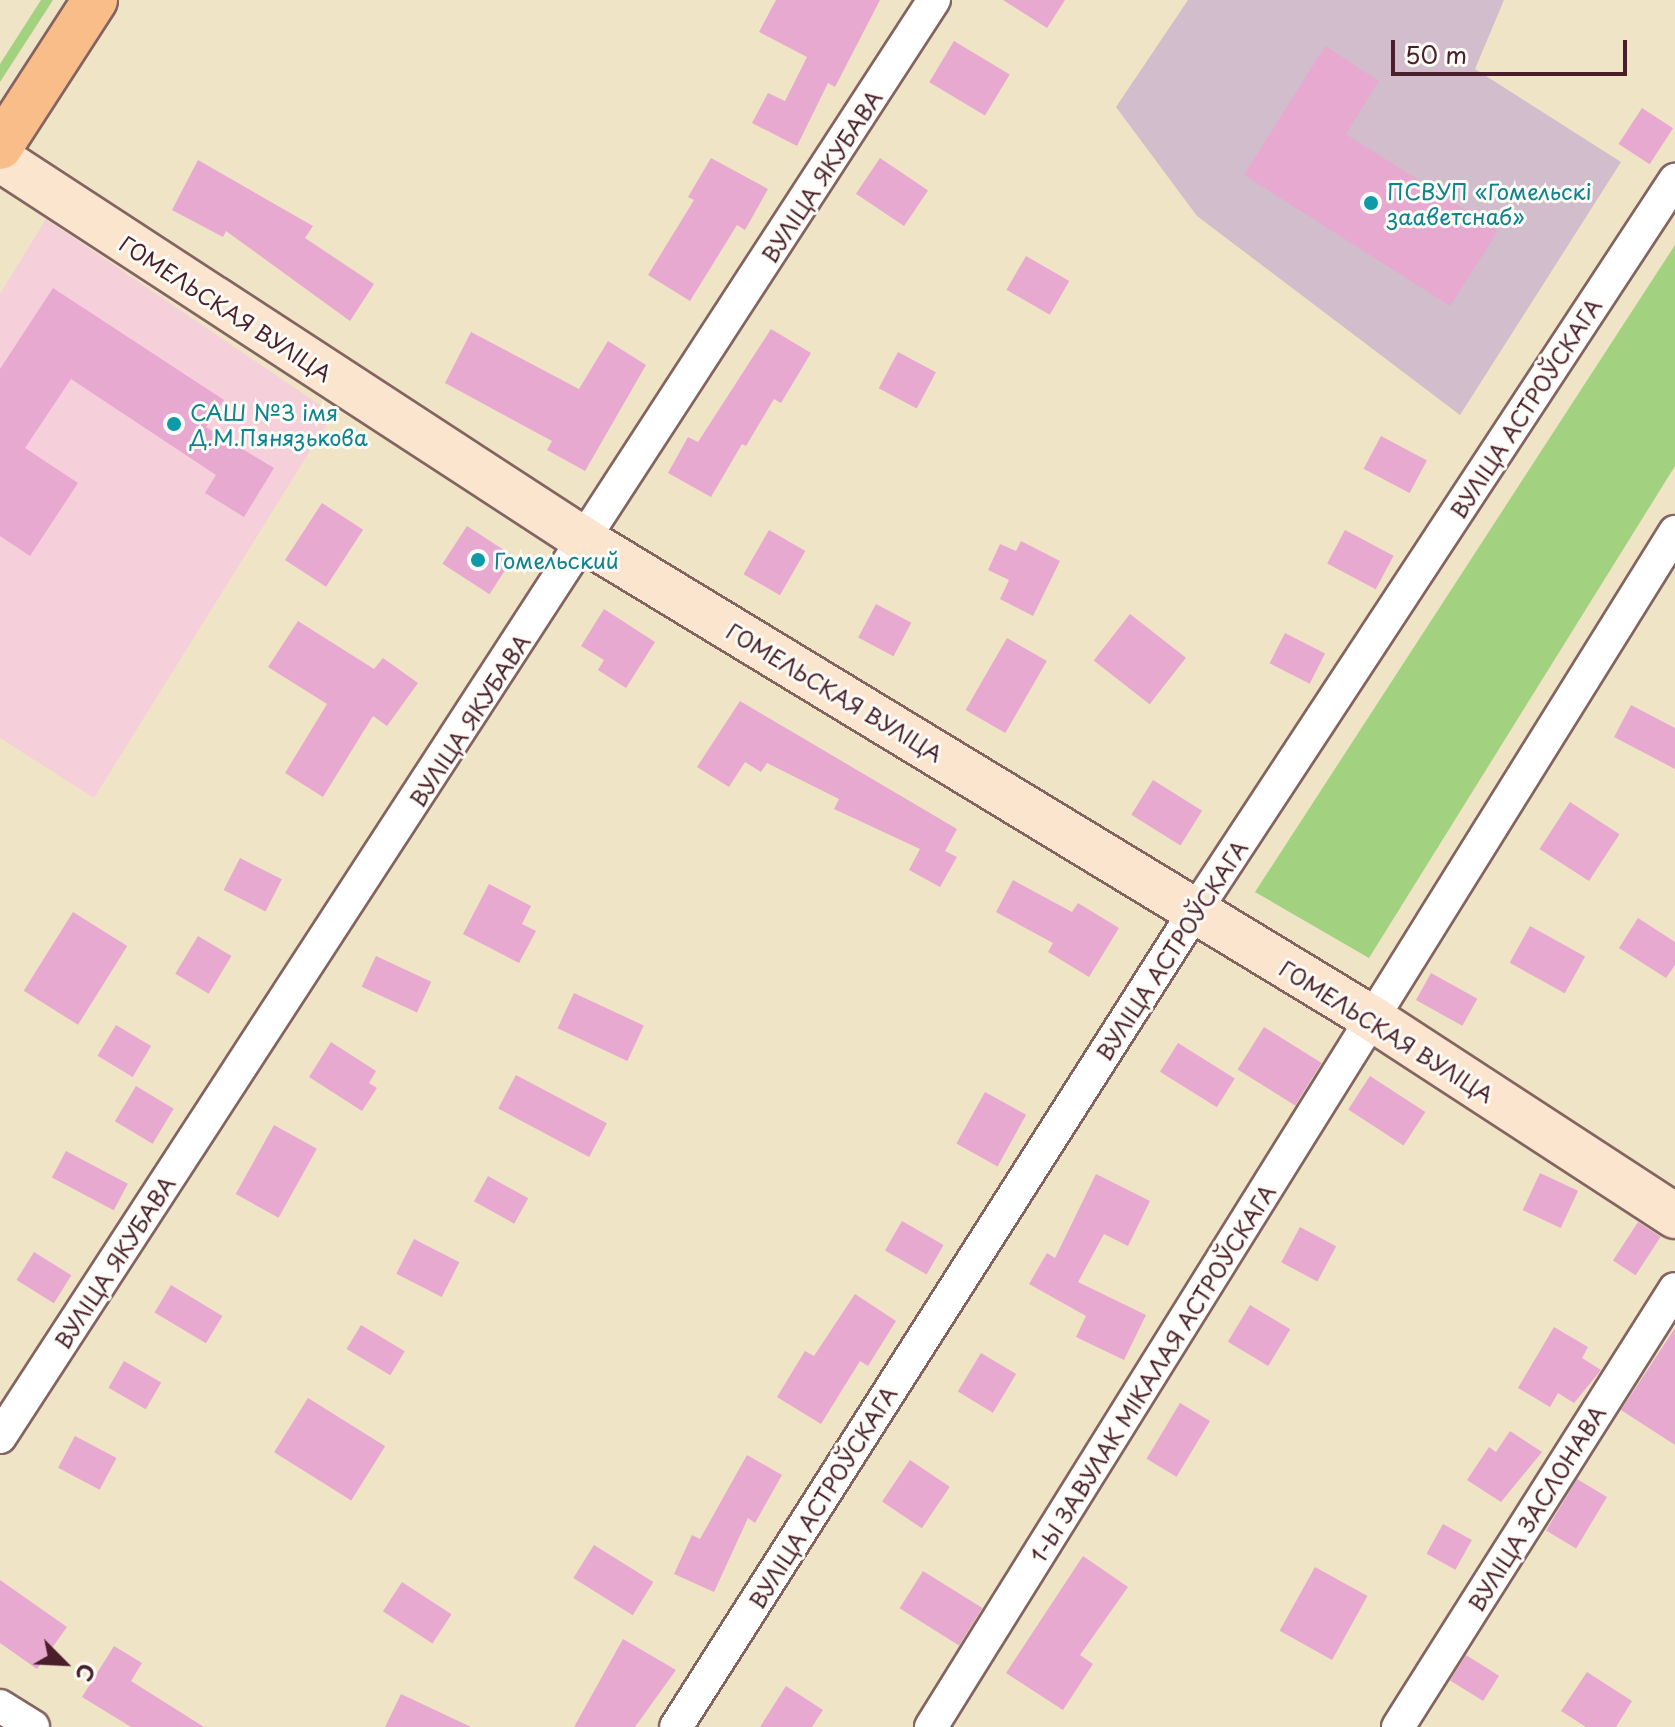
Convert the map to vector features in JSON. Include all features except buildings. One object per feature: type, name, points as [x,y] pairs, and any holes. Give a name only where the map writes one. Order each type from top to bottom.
[{"type":"main road","points":[[0,147],[95,0]]},
{"type":"street","name":"ВУЛІЦА ЯКУБАВА","points":[[0,1437],[586,541],[934,0]]},
{"type":"street","name":"ГОМЕЛЬСКАЯ ВУЛІЦА","points":[[0,159],[586,541],[1373,1019],[1675,1216]]},
{"type":"street","name":"ВУЛІЦА АСТРОЎСКАГА","points":[[676,1727],[1195,911],[1675,180]]},
{"type":"street","points":[[1373,1019],[1675,532]]},
{"type":"street","name":"1-Ы ЗАВУЛАК МІКАЛАЯ АСТРОЎСКАГА","points":[[931,1727],[1373,1019]]},
{"type":"street","name":"ВУЛІЦА ЗАСЛОНАВА","points":[[1398,1727],[1675,1289]]},
{"type":"street","points":[[0,1706],[33,1727]]},
{"type":"shaded area","name":"ПСВУП «Гомельскі зааветснаб»","points":[[1188,0],[1504,0],[1475,69],[1621,162],[1460,415],[1197,216],[1116,107]]},
{"type":"shaded area","points":[[46,219],[333,414],[94,798],[0,738],[0,294]]},
{"type":"green space","points":[[41,0],[53,0],[0,82],[0,64]]},
{"type":"green space","points":[[1675,245],[1675,466],[1369,958],[1255,892]]},
{"type":"place","name":"ПСВУП «Гомельскі зааветснаб»","points":[[1371,203]]},
{"type":"place","name":"САШ №3 імя Д.М.Пянязькова","points":[[174,424]]},
{"type":"place","name":"Гомельский","points":[[478,560]]}]
